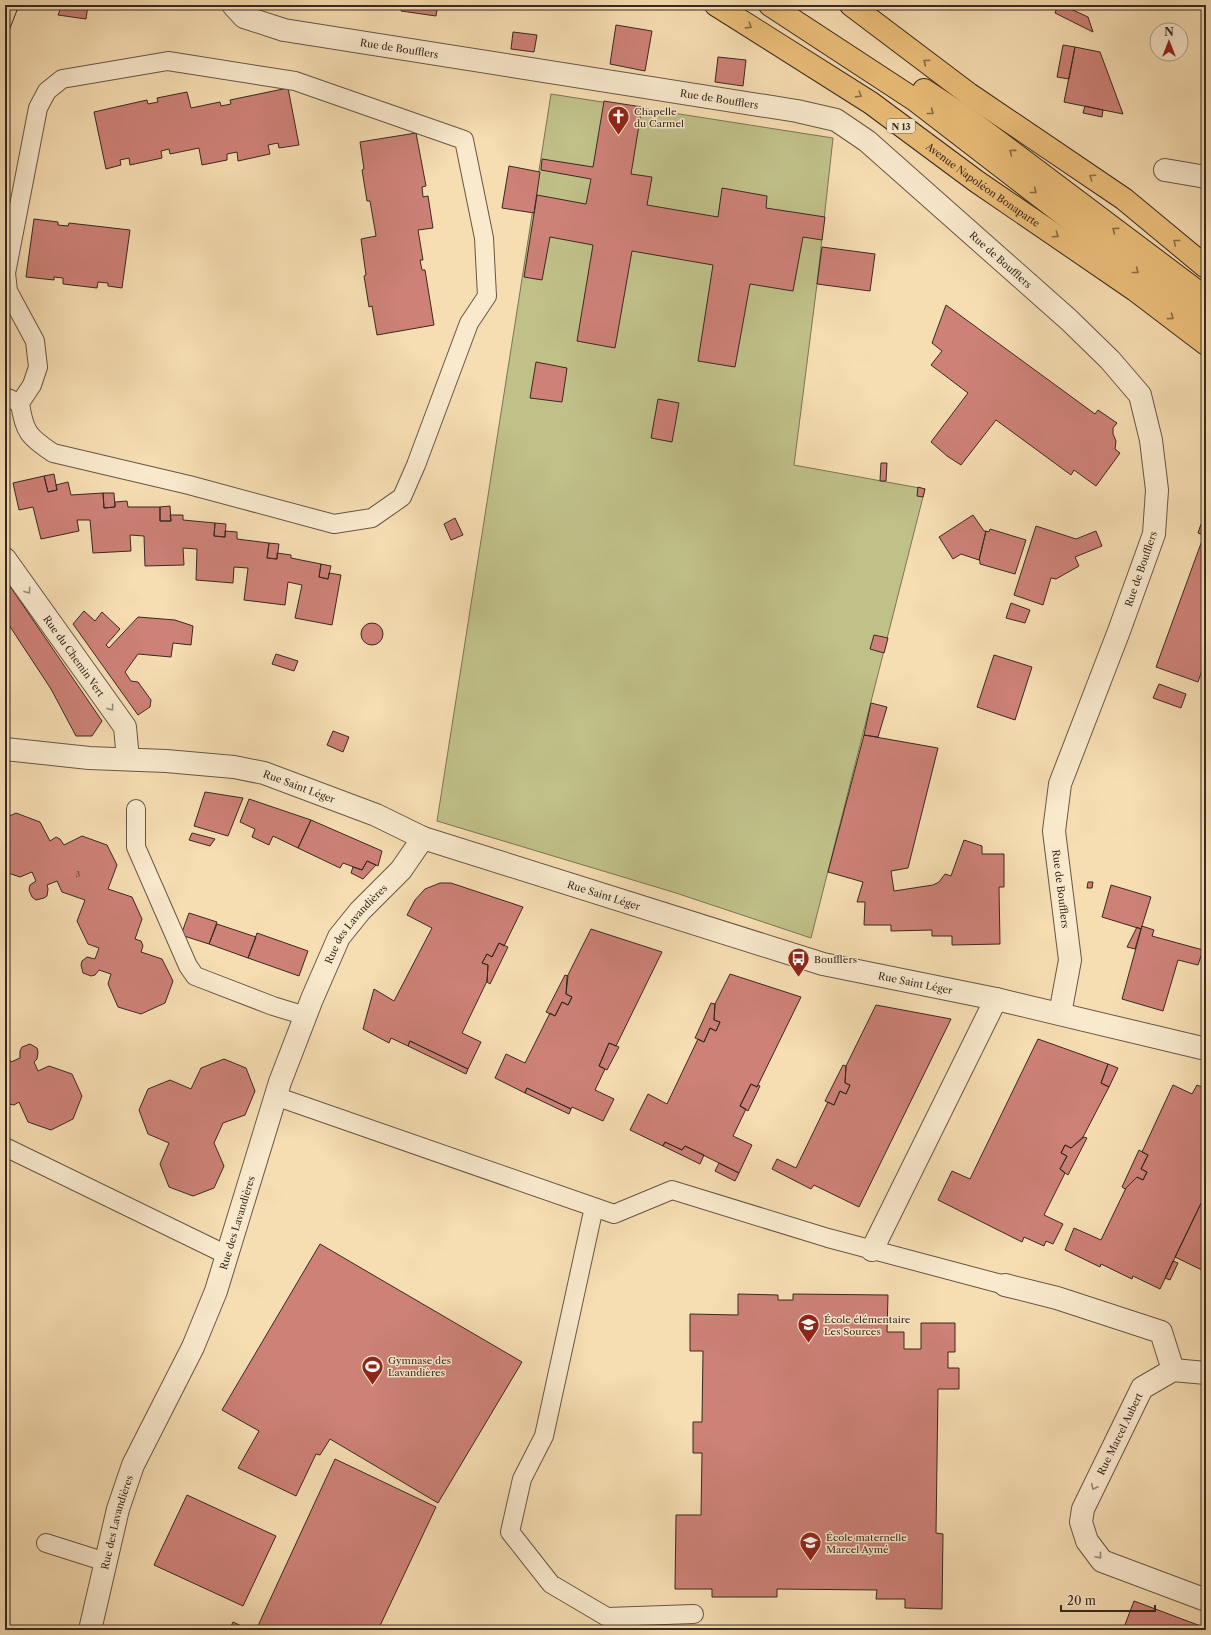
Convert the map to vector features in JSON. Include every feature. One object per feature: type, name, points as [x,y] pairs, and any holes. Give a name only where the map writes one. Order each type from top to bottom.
[{"type":"main road","name":"Avenue Napoléon Bonaparte","points":[[716,5],[871,103],[976,181],[1136,290],[1206,344]]},
{"type":"main road","points":[[770,5],[915,100],[1206,324]]},
{"type":"main road","points":[[797,5],[972,122],[1206,298]]},
{"type":"main road","points":[[851,5],[968,94],[1124,199],[1206,267]]},
{"type":"main road","points":[[968,94],[972,122]]},
{"type":"street","name":"Rue de Boufflers","points":[[233,5],[244,17],[284,30],[789,109],[836,120],[867,141],[1069,320],[1110,360],[1140,395],[1151,440],[1157,490],[1154,534],[1119,631],[1060,784],[1054,831],[1070,960],[1060,1014]]},
{"type":"street","points":[[1165,170],[1206,177]]},
{"type":"street","name":"Rue du Chemin Vert","points":[[5,559],[126,727],[128,759]]},
{"type":"street","name":"Rue Saint Léger","points":[[5,749],[89,758],[166,761],[234,767],[264,773],[376,816],[423,838],[823,964],[996,999],[1206,1049]]},
{"type":"street","name":"Rue des Lavandières","points":[[90,1630],[118,1509],[133,1465],[193,1347],[216,1291],[275,1096],[339,937],[360,911],[401,870],[423,838]]},
{"type":"street","points":[[872,1250],[996,999]]},
{"type":"street","points":[[1005,1285],[1057,1298],[1161,1332],[1173,1370],[1206,1373]]},
{"type":"street","name":"Rue Marcel Aubert","points":[[1173,1370],[1142,1388],[1083,1509],[1081,1522],[1087,1541],[1102,1560],[1206,1600]]},
{"type":"lane","points":[[168,61],[295,81],[464,140],[484,238],[487,296],[469,323],[416,465],[402,497],[372,518],[334,524],[189,486],[53,453],[35,441],[23,423],[13,400],[32,385],[38,368],[35,341],[8,291],[6,273],[38,108],[47,91],[62,79],[168,61]]},
{"type":"lane","points":[[136,809],[136,847],[188,966],[195,976],[273,1006],[306,1016]]},
{"type":"lane","points":[[275,1096],[614,1214],[672,1190],[872,1250],[1005,1285]]},
{"type":"lane","points":[[5,1147],[227,1255]]},
{"type":"lane","points":[[594,1206],[544,1436],[522,1479],[510,1532],[551,1584],[607,1617],[694,1614]]},
{"type":"lane","points":[[46,1543],[106,1562]]},
{"type":"green space","points":[[551,94],[833,138],[817,284],[794,465],[925,489],[811,938],[676,893],[437,821]]},
{"type":"building","points":[[62,5],[88,5],[86,19],[58,15]]},
{"type":"building","points":[[401,5],[438,5],[436,16],[401,11]]},
{"type":"building","points":[[1058,5],[1062,5],[1088,17],[1093,32],[1055,13]]},
{"type":"building","points":[[616,25],[652,31],[645,71],[610,64]]},
{"type":"building","points":[[513,32],[537,35],[534,52],[511,49]]},
{"type":"building","points":[[1063,45],[1075,47],[1069,79],[1057,77]]},
{"type":"building","points":[[1075,47],[1100,52],[1123,114],[1064,102]]},
{"type":"building","points":[[718,57],[746,60],[743,86],[715,82]]},
{"type":"building","points":[[288,88],[299,145],[279,148],[278,143],[268,145],[270,154],[238,161],[237,152],[227,154],[227,160],[202,165],[199,148],[170,154],[169,149],[161,151],[162,158],[130,165],[129,158],[120,160],[121,165],[106,169],[94,112],[147,100],[148,104],[158,102],[157,98],[187,92],[191,108],[220,102],[221,106],[231,104],[230,100]]},
{"type":"building","points":[[604,101],[642,107],[631,174],[652,177],[647,205],[718,217],[722,188],[767,196],[766,208],[825,217],[822,240],[803,237],[793,291],[750,284],[735,367],[698,361],[713,265],[632,251],[615,348],[577,341],[593,245],[550,237],[542,280],[524,277],[537,195],[586,204],[591,179],[541,170],[542,159],[593,167]]},
{"type":"building","points":[[1085,106],[1103,110],[1102,117],[1083,113]]},
{"type":"building","points":[[416,133],[426,186],[422,187],[423,197],[428,196],[433,228],[418,230],[423,260],[420,260],[422,270],[425,270],[434,325],[377,335],[372,306],[369,307],[364,276],[366,275],[361,239],[376,236],[370,201],[367,201],[362,170],[364,169],[360,142]]},
{"type":"building","points":[[509,166],[540,172],[534,213],[502,208]]},
{"type":"building","points":[[34,219],[58,222],[58,225],[68,226],[69,223],[130,230],[122,288],[108,286],[108,283],[98,282],[97,288],[63,284],[63,278],[54,277],[54,280],[26,277]]},
{"type":"building","points":[[822,247],[875,254],[870,291],[817,284]]},
{"type":"building","points":[[946,305],[1095,414],[1098,410],[1117,423],[1113,428],[1113,434],[1116,441],[1115,449],[1120,453],[1096,486],[1074,470],[1071,475],[996,420],[961,465],[947,456],[931,442],[968,393],[931,365],[942,351],[932,343]]},
{"type":"building","points":[[536,362],[567,368],[562,402],[530,398]]},
{"type":"building","points":[[658,399],[679,403],[672,442],[651,438]]},
{"type":"building","points":[[881,463],[887,463],[886,481],[880,481]]},
{"type":"building","points":[[54,474],[57,490],[48,492],[44,476]]},
{"type":"building","points":[[44,476],[48,492],[57,490],[56,485],[68,482],[71,495],[103,493],[104,508],[115,507],[115,502],[127,501],[128,507],[160,507],[160,521],[171,521],[170,515],[183,515],[183,520],[215,523],[214,536],[225,537],[225,531],[237,532],[237,539],[269,543],[267,558],[277,559],[277,553],[291,555],[291,558],[321,564],[319,577],[328,579],[329,573],[341,575],[332,625],[295,618],[302,585],[288,582],[285,605],[244,600],[248,568],[234,567],[233,583],[196,580],[197,549],[183,548],[184,565],[145,566],[144,536],[130,535],[131,551],[93,553],[90,520],[77,520],[79,531],[41,539],[33,507],[19,510],[13,483]]},
{"type":"building","points":[[918,487],[925,489],[923,497],[917,496]]},
{"type":"building","points":[[103,493],[114,493],[115,507],[104,508]]},
{"type":"building","points":[[170,506],[171,521],[160,521],[160,507]]},
{"type":"building","points":[[973,515],[984,531],[986,531],[979,560],[961,554],[953,559],[939,537]]},
{"type":"building","points":[[455,518],[463,535],[451,540],[444,524]]},
{"type":"building","points":[[215,523],[226,524],[225,537],[214,536]]},
{"type":"building","points":[[1201,524],[1206,526],[1206,659],[1198,682],[1156,667],[1204,535],[1198,533]]},
{"type":"building","points":[[1036,526],[1076,539],[1096,531],[1102,546],[1075,557],[1079,566],[1056,579],[1051,578],[1043,605],[1014,595]]},
{"type":"building","points":[[990,529],[1026,540],[1015,574],[980,564],[979,560],[986,531],[989,532]]},
{"type":"building","points":[[269,543],[279,544],[277,559],[267,558]]},
{"type":"building","points":[[321,564],[331,566],[328,579],[319,577]]},
{"type":"building","points":[[5,579],[102,721],[92,736],[76,736],[51,689],[5,619]]},
{"type":"building","points":[[1011,603],[1030,610],[1025,623],[1006,618]]},
{"type":"building","points":[[84,611],[95,621],[102,612],[120,629],[106,645],[109,648],[138,617],[175,620],[193,626],[191,645],[173,643],[171,657],[138,654],[125,672],[131,681],[138,682],[151,700],[150,707],[138,715],[73,624]]},
{"type":"building","points":[[372,623],[380,626],[383,634],[380,642],[372,645],[364,642],[361,634],[364,626]]},
{"type":"building","points":[[874,635],[888,638],[884,653],[870,649]]},
{"type":"building","points":[[276,654],[298,661],[294,671],[272,664]]},
{"type":"building","points":[[994,655],[1032,667],[1015,720],[977,707]]},
{"type":"building","points":[[1159,684],[1186,694],[1181,708],[1153,698]]},
{"type":"building","points":[[871,703],[887,707],[878,737],[864,735]]},
{"type":"building","points":[[333,731],[349,737],[343,752],[327,745]]},
{"type":"building","points":[[864,735],[938,748],[908,868],[891,871],[894,891],[933,885],[939,882],[945,874],[951,876],[964,840],[982,846],[982,854],[1004,854],[1004,887],[999,887],[1000,944],[952,945],[952,936],[932,936],[932,930],[891,931],[891,925],[864,925],[865,902],[857,902],[863,882],[828,872]]},
{"type":"building","points":[[205,792],[243,798],[228,836],[194,826]]},
{"type":"building","points":[[249,799],[311,820],[298,848],[273,836],[269,845],[252,837],[255,829],[240,822]]},
{"type":"building","points":[[16,813],[40,822],[50,841],[56,837],[60,839],[64,845],[82,836],[107,845],[117,865],[108,889],[132,897],[142,919],[135,939],[141,941],[143,946],[141,952],[162,959],[173,981],[165,1003],[141,1014],[118,1007],[108,984],[111,974],[99,970],[95,975],[91,976],[83,973],[81,965],[82,961],[87,957],[95,959],[99,948],[88,944],[77,921],[85,900],[62,892],[57,881],[47,885],[47,896],[36,900],[32,897],[29,890],[30,885],[36,881],[32,872],[20,877],[5,872],[5,818]]},
{"type":"building","points":[[311,820],[382,851],[378,866],[367,861],[362,870],[343,863],[340,868],[298,848]]},
{"type":"building","points":[[192,833],[215,839],[210,846],[189,840]]},
{"type":"building","points":[[367,861],[376,865],[363,879],[351,873],[353,867],[362,870]]},
{"type":"building","points":[[1088,882],[1093,882],[1092,888],[1087,888]]},
{"type":"building","points":[[440,883],[451,883],[523,907],[504,946],[499,943],[492,957],[487,954],[482,963],[488,965],[487,981],[462,1033],[481,1042],[468,1069],[410,1041],[408,1046],[391,1038],[389,1043],[363,1029],[374,989],[394,1001],[432,928],[407,915],[415,900],[425,889]]},
{"type":"building","points":[[1111,885],[1151,897],[1141,929],[1102,917]]},
{"type":"building","points":[[189,913],[217,922],[209,944],[181,935]]},
{"type":"building","points":[[217,924],[256,937],[248,958],[209,944]]},
{"type":"building","points":[[1142,926],[1154,930],[1152,936],[1203,950],[1198,965],[1178,960],[1163,1011],[1122,999]]},
{"type":"building","points":[[1137,927],[1141,929],[1135,949],[1127,947]]},
{"type":"building","points":[[591,929],[662,952],[616,1046],[609,1043],[599,1066],[605,1069],[595,1090],[614,1099],[603,1121],[572,1107],[571,1109],[527,1088],[525,1093],[495,1078],[506,1054],[525,1063],[550,1013],[555,1016],[562,1002],[568,1005],[572,997],[566,994],[567,977]]},
{"type":"building","points":[[257,933],[308,951],[299,976],[248,958]]},
{"type":"building","points":[[499,943],[508,947],[490,984],[487,982],[488,965],[482,963],[487,954],[492,957]]},
{"type":"building","points":[[730,974],[801,997],[757,1087],[751,1084],[740,1106],[746,1109],[733,1136],[752,1145],[739,1173],[685,1146],[682,1150],[665,1142],[663,1146],[630,1130],[648,1094],[667,1104],[698,1039],[704,1042],[710,1028],[716,1031],[720,1022],[714,1020],[715,1004]]},
{"type":"building","points":[[565,975],[568,976],[566,994],[572,997],[568,1005],[562,1002],[555,1016],[546,1012]]},
{"type":"building","points":[[711,1003],[715,1004],[714,1020],[720,1022],[716,1031],[710,1028],[704,1042],[695,1038]]},
{"type":"building","points":[[876,1005],[951,1019],[859,1207],[814,1185],[811,1189],[772,1169],[777,1159],[796,1168],[828,1102],[834,1105],[840,1091],[846,1094],[850,1085],[845,1083],[846,1066]]},
{"type":"building","points":[[1038,1039],[1108,1064],[1101,1083],[1109,1087],[1083,1137],[1071,1148],[1065,1145],[1061,1153],[1067,1156],[1060,1169],[1065,1173],[1044,1215],[1063,1224],[1053,1244],[1046,1241],[1044,1246],[1024,1237],[1022,1242],[938,1200],[952,1171],[970,1179]]},
{"type":"building","points":[[410,1041],[468,1069],[466,1074],[408,1046]]},
{"type":"building","points":[[609,1043],[619,1047],[607,1070],[599,1066]]},
{"type":"building","points":[[30,1044],[37,1048],[37,1059],[34,1062],[38,1071],[49,1066],[72,1074],[82,1096],[73,1119],[51,1130],[28,1122],[19,1102],[14,1105],[9,1104],[7,1097],[5,1098],[5,1051],[11,1062],[20,1058],[20,1051],[22,1047]]},
{"type":"building","points":[[224,1059],[246,1068],[255,1091],[245,1115],[223,1123],[214,1143],[224,1166],[214,1188],[193,1196],[169,1187],[160,1164],[169,1143],[148,1134],[139,1110],[148,1089],[170,1080],[191,1089],[201,1068]]},
{"type":"building","points":[[1108,1064],[1118,1068],[1109,1087],[1101,1083]]},
{"type":"building","points":[[843,1065],[846,1066],[845,1083],[850,1085],[846,1094],[840,1091],[834,1105],[825,1101]]},
{"type":"building","points":[[751,1084],[757,1087],[758,1085],[760,1086],[748,1111],[740,1106]]},
{"type":"building","points":[[1173,1085],[1192,1094],[1197,1085],[1206,1089],[1206,1193],[1160,1289],[1133,1276],[1132,1279],[1101,1264],[1100,1267],[1065,1250],[1074,1228],[1101,1240],[1126,1188],[1137,1177],[1143,1180],[1147,1172],[1141,1169],[1148,1155],[1142,1152]]},
{"type":"building","points":[[527,1088],[571,1109],[569,1114],[525,1093]]},
{"type":"building","points":[[1084,1137],[1087,1138],[1068,1175],[1060,1169],[1067,1156],[1061,1153],[1065,1145],[1071,1148]]},
{"type":"building","points":[[665,1142],[682,1150],[685,1146],[704,1155],[700,1164],[663,1146]]},
{"type":"building","points":[[1139,1150],[1148,1155],[1141,1169],[1147,1172],[1143,1180],[1137,1177],[1125,1189],[1122,1187]]},
{"type":"building","points":[[719,1163],[739,1173],[735,1181],[715,1171]]},
{"type":"building","points":[[1206,1193],[1206,1272],[1175,1257]]},
{"type":"building","name":"Gymnase des Lavandières","points":[[320,1244],[522,1362],[438,1503],[330,1439],[320,1455],[316,1454],[296,1496],[238,1468],[259,1431],[222,1410]]},
{"type":"building","points":[[1173,1261],[1178,1263],[1170,1280],[1165,1278]]},
{"type":"building","points":[[738,1294],[778,1295],[778,1300],[793,1300],[793,1294],[888,1295],[887,1332],[904,1332],[904,1349],[921,1349],[921,1323],[955,1323],[955,1352],[948,1352],[948,1368],[959,1368],[959,1389],[938,1389],[936,1533],[943,1534],[942,1609],[905,1608],[905,1599],[876,1599],[877,1590],[777,1589],[777,1597],[712,1597],[712,1589],[675,1589],[676,1515],[701,1515],[702,1453],[693,1453],[693,1422],[702,1422],[703,1351],[690,1351],[690,1314],[738,1315]]},
{"type":"building","points":[[335,1459],[436,1507],[378,1630],[256,1630]]},
{"type":"building","points":[[187,1495],[276,1536],[243,1606],[154,1565]]},
{"type":"building","points":[[1134,1601],[1206,1628],[1206,1630],[1123,1630]]},
{"type":"building","points":[[233,1622],[250,1630],[229,1630]]},
{"type":"tram line","points":[[5,41],[19,5]]},
{"type":"place","name":"Chapelle du Carmel","points":[[618,136]]},
{"type":"place","name":"Boufflers","points":[[798,978]]},
{"type":"place","name":"École élémentaire Les Sources","points":[[809,1344]]},
{"type":"place","name":"Gymnase des Lavandières","points":[[372,1386]]},
{"type":"place","name":"École maternelle Marcel Aymé","points":[[810,1562]]}]
